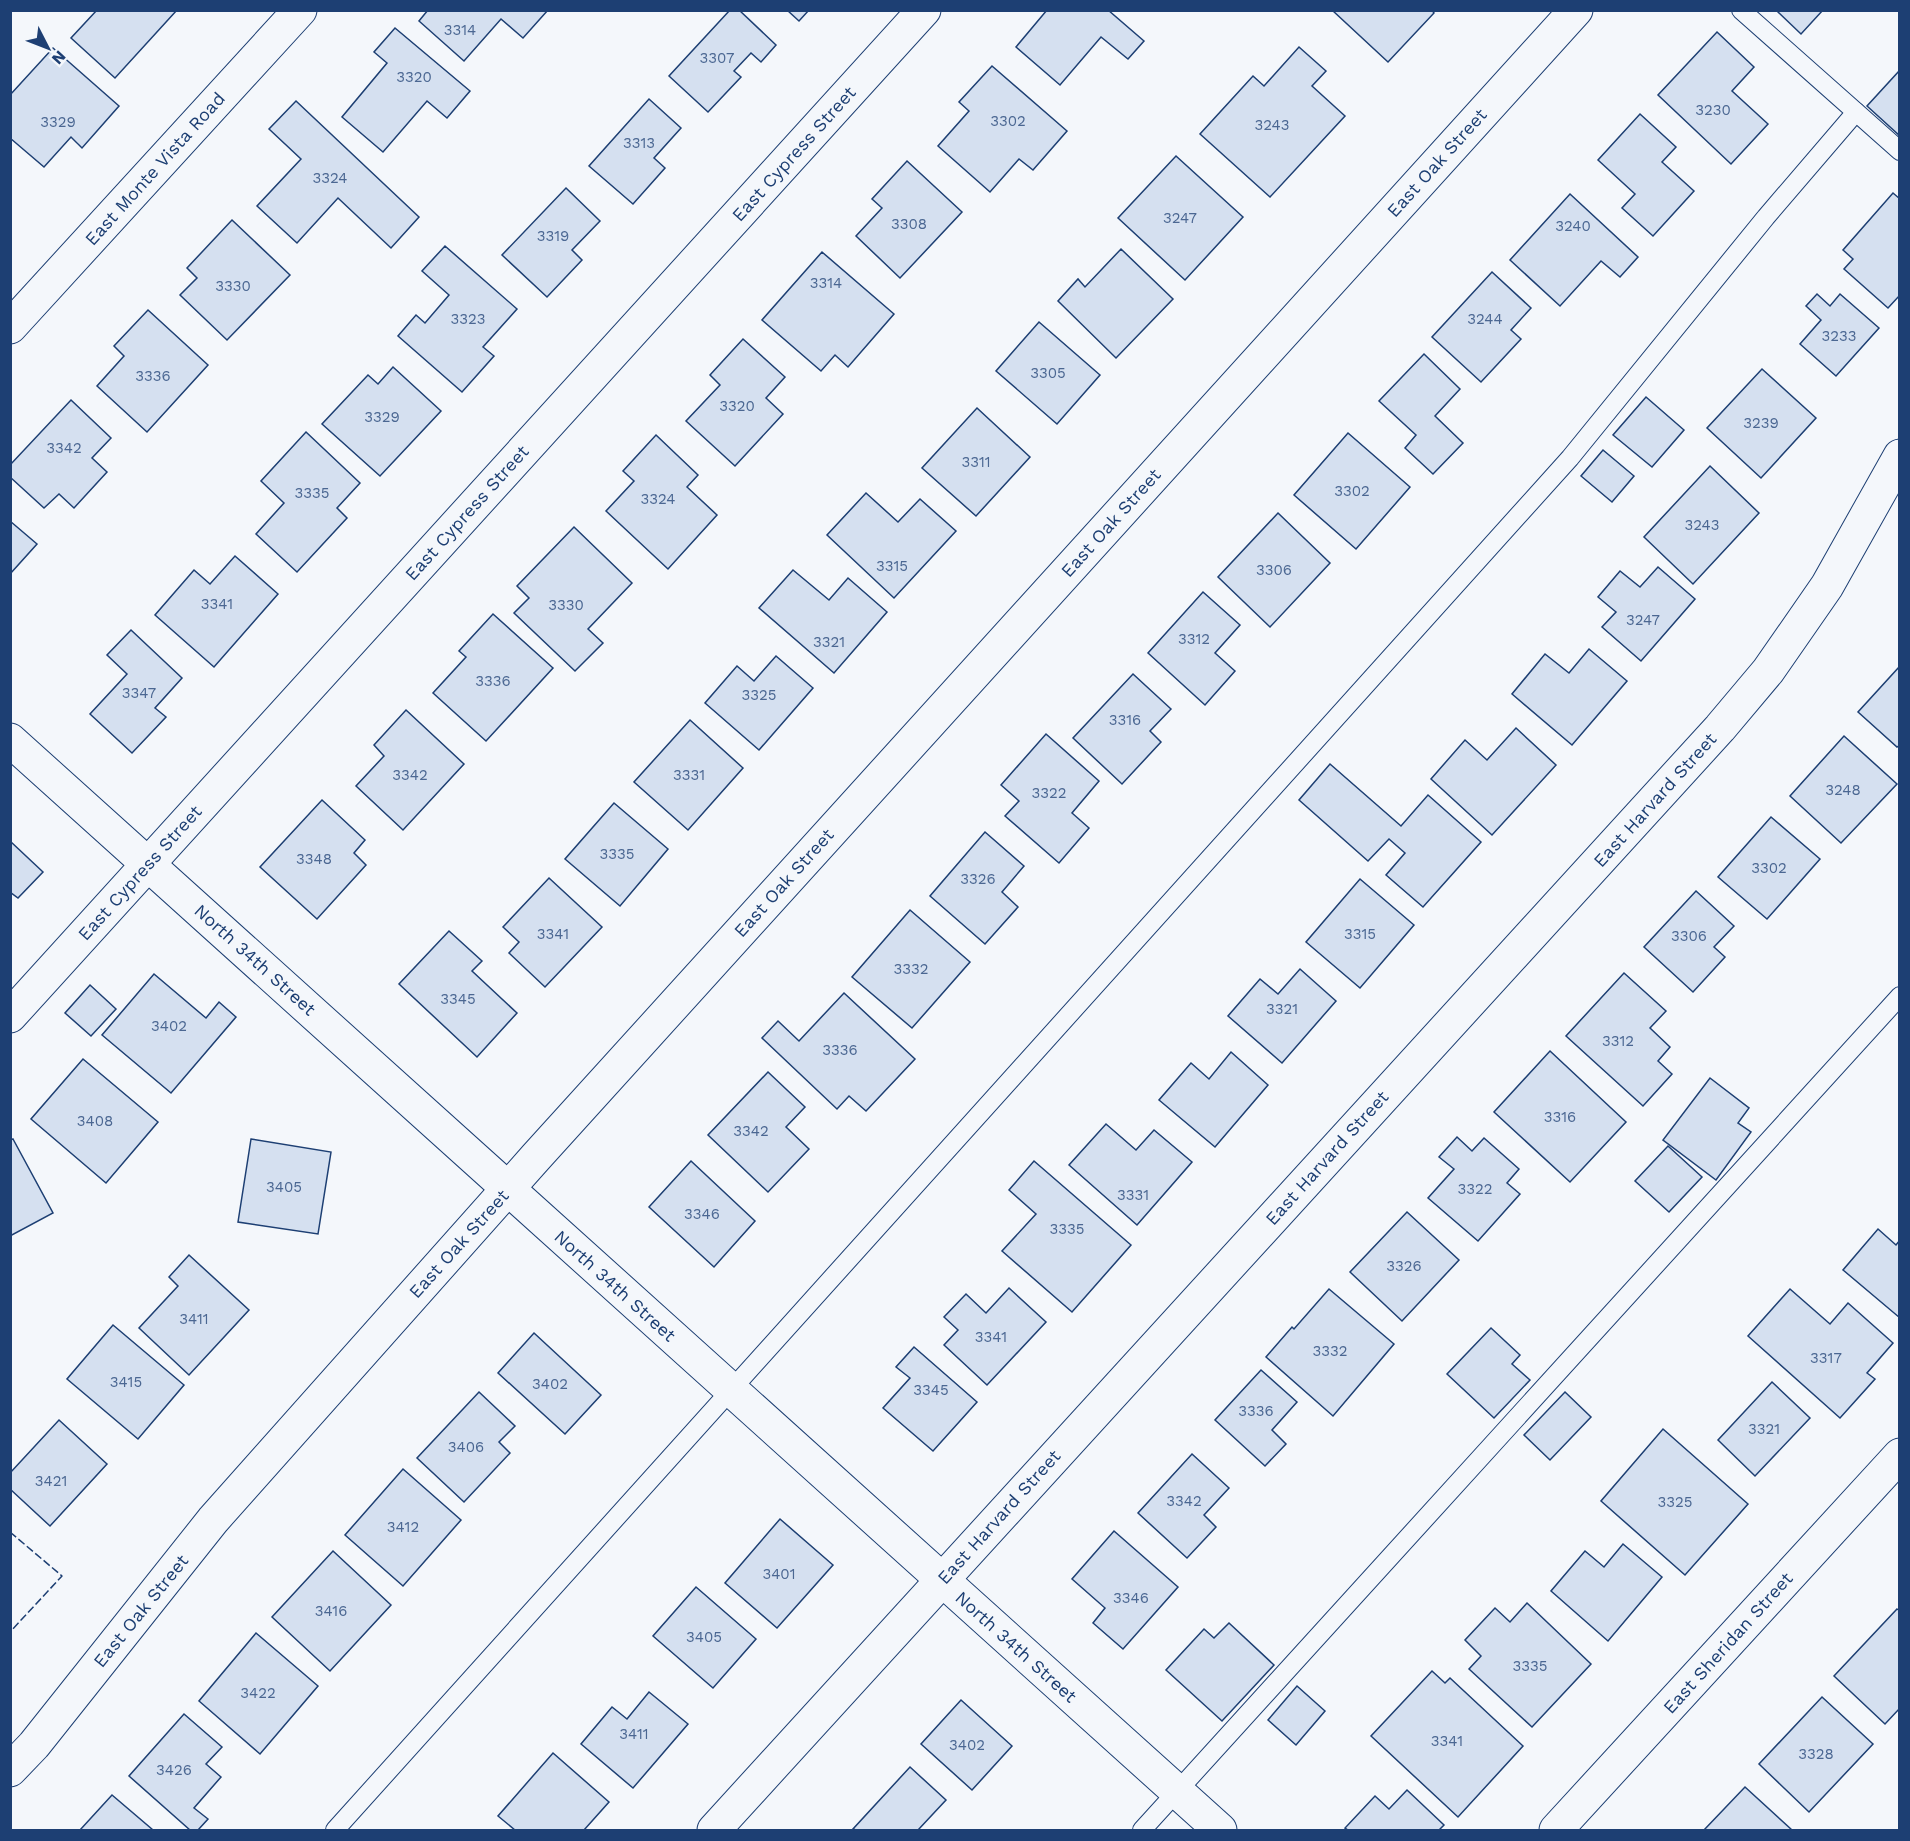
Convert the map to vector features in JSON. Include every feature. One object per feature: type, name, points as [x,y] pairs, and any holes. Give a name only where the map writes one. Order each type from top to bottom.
[{"type":"street","name":"East Monte Vista Road","points":[[10,327],[300,10]]},
{"type":"street","name":"East Cypress Street","points":[[10,1016],[924,10]]},
{"type":"street","name":"East Oak Street","points":[[10,1770],[34,1745],[213,1520],[508,1189],[1576,10]]},
{"type":"street","name":"East Harvard Street","points":[[714,1830],[1720,728],[1768,671],[1827,586],[1899,456]]},
{"type":"street","name":"North 34th Street","points":[[10,740],[1220,1830]]},
{"type":"street","name":"East Sheridan Street","points":[[1556,1830],[1899,1455]]},
{"type":"lane","points":[[1741,10],[1899,151]]},
{"type":"lane","points":[[335,1830],[1570,458],[1766,217],[1856,112]]},
{"type":"lane","points":[[1142,1830],[1899,996]]},
{"type":"building","points":[[97,10],[177,10],[115,78],[71,38]]},
{"type":"building","points":[[428,10],[548,10],[523,38],[501,19],[464,61],[419,21]]},
{"type":"building","points":[[730,10],[739,10],[776,45],[761,62],[751,53],[734,71],[741,77],[708,112],[669,76]]},
{"type":"building","points":[[787,10],[809,10],[799,21]]},
{"type":"building","points":[[1047,10],[1108,10],[1144,41],[1128,59],[1101,37],[1060,85],[1016,47]]},
{"type":"building","points":[[1332,10],[1432,10],[1434,13],[1388,62]]},
{"type":"building","points":[[1776,10],[1823,10],[1801,34]]},
{"type":"building","points":[[395,28],[470,91],[447,118],[427,101],[383,152],[342,117],[387,63],[374,52]]},
{"type":"building","points":[[1717,32],[1754,67],[1732,91],[1768,124],[1731,164],[1658,95]]},
{"type":"building","points":[[1299,47],[1326,71],[1312,86],[1345,116],[1270,197],[1200,134],[1253,76],[1264,86]]},
{"type":"building","points":[[53,48],[119,106],[82,148],[71,137],[44,167],[10,138],[10,95]]},
{"type":"building","points":[[992,66],[1067,131],[1033,170],[1019,159],[990,192],[938,146],[969,111],[959,102]]},
{"type":"building","points":[[1900,70],[1900,136],[1867,106]]},
{"type":"building","points":[[649,99],[681,128],[654,158],[665,168],[633,204],[589,166]]},
{"type":"building","points":[[296,101],[419,217],[391,248],[338,198],[297,243],[257,206],[301,159],[269,129]]},
{"type":"building","points":[[1640,114],[1676,147],[1662,162],[1694,191],[1653,236],[1622,208],[1635,194],[1598,160]]},
{"type":"building","points":[[1176,156],[1243,217],[1185,280],[1118,218]]},
{"type":"building","points":[[907,161],[962,212],[900,278],[856,236],[882,208],[872,199]]},
{"type":"building","points":[[566,188],[600,221],[572,250],[582,260],[547,297],[502,255]]},
{"type":"building","points":[[1893,193],[1900,199],[1900,295],[1888,308],[1844,269],[1853,259],[1843,250]]},
{"type":"building","points":[[1570,194],[1638,257],[1620,277],[1601,261],[1560,306],[1510,260]]},
{"type":"building","points":[[232,220],[290,275],[227,340],[180,295],[197,278],[187,268]]},
{"type":"building","points":[[445,246],[517,309],[483,347],[494,356],[462,392],[398,336],[416,315],[425,323],[449,295],[422,271]]},
{"type":"building","points":[[1121,249],[1173,299],[1116,358],[1058,301],[1078,279],[1085,287]]},
{"type":"building","points":[[822,252],[894,314],[848,367],[835,355],[821,371],[762,320]]},
{"type":"building","points":[[1492,272],[1531,308],[1511,330],[1521,339],[1481,382],[1432,337]]},
{"type":"building","points":[[1817,294],[1830,306],[1840,294],[1879,328],[1836,376],[1800,344],[1821,320],[1806,306]]},
{"type":"building","points":[[148,310],[208,365],[147,432],[97,386],[124,356],[114,346]]},
{"type":"building","points":[[1039,322],[1100,375],[1057,424],[996,371]]},
{"type":"building","points":[[743,339],[785,377],[766,398],[783,414],[735,466],[686,421],[720,385],[710,375]]},
{"type":"building","points":[[1424,354],[1460,389],[1435,416],[1463,443],[1433,474],[1405,448],[1416,435],[1379,401]]},
{"type":"building","points":[[393,367],[441,411],[380,476],[322,424],[368,375],[378,384]]},
{"type":"building","points":[[1762,369],[1816,418],[1761,478],[1707,428]]},
{"type":"building","points":[[1646,397],[1684,430],[1652,467],[1613,435]]},
{"type":"building","points":[[71,400],[111,438],[92,458],[107,472],[74,508],[59,494],[44,508],[10,477],[10,465]]},
{"type":"building","points":[[977,408],[1030,457],[976,516],[922,468]]},
{"type":"building","points":[[306,432],[360,483],[337,508],[347,518],[297,572],[256,534],[284,503],[261,481]]},
{"type":"building","points":[[1348,433],[1410,487],[1356,549],[1294,495]]},
{"type":"building","points":[[656,435],[698,475],[687,487],[717,515],[668,569],[606,511],[634,481],[623,471]]},
{"type":"building","points":[[1603,450],[1634,476],[1612,502],[1581,476]]},
{"type":"building","points":[[1710,466],[1759,513],[1693,584],[1644,537]]},
{"type":"building","points":[[866,493],[898,522],[920,499],[956,531],[894,598],[827,535]]},
{"type":"building","points":[[1278,513],[1330,563],[1270,627],[1218,577]]},
{"type":"building","points":[[10,521],[37,544],[10,574]]},
{"type":"building","points":[[574,527],[632,583],[588,629],[603,643],[575,671],[514,613],[529,598],[517,586]]},
{"type":"building","points":[[235,556],[278,594],[214,667],[155,615],[194,570],[210,584]]},
{"type":"building","points":[[1658,567],[1695,599],[1641,661],[1602,627],[1616,612],[1598,597],[1620,571],[1640,587]]},
{"type":"building","points":[[793,570],[829,600],[848,578],[887,612],[834,673],[759,608]]},
{"type":"building","points":[[1203,592],[1240,625],[1215,653],[1235,671],[1205,705],[1148,653]]},
{"type":"building","points":[[493,614],[553,668],[486,741],[433,693],[466,657],[459,651]]},
{"type":"building","points":[[131,630],[182,678],[155,708],[166,717],[132,753],[90,714],[127,674],[107,655]]},
{"type":"building","points":[[1589,649],[1627,681],[1572,745],[1512,694],[1545,654],[1569,673]]},
{"type":"building","points":[[776,656],[813,688],[759,750],[705,703],[737,666],[754,681]]},
{"type":"building","points":[[1900,666],[1900,745],[1897,747],[1858,712]]},
{"type":"building","points":[[1133,674],[1171,709],[1150,731],[1161,742],[1122,784],[1073,738]]},
{"type":"building","points":[[406,710],[464,764],[403,830],[356,786],[384,756],[374,745]]},
{"type":"building","points":[[690,720],[743,768],[688,830],[634,782]]},
{"type":"building","points":[[1516,728],[1556,765],[1492,835],[1431,779],[1465,740],[1487,760]]},
{"type":"building","points":[[1046,734],[1099,781],[1072,813],[1089,828],[1059,863],[1005,816],[1019,801],[1001,785]]},
{"type":"building","points":[[1844,736],[1897,784],[1841,843],[1790,796]]},
{"type":"building","points":[[1330,764],[1401,826],[1428,795],[1481,842],[1423,907],[1386,875],[1405,853],[1389,839],[1368,861],[1299,800]]},
{"type":"building","points":[[322,800],[365,840],[354,853],[366,865],[317,919],[260,867]]},
{"type":"building","points":[[614,803],[668,849],[620,906],[565,859]]},
{"type":"building","points":[[1771,817],[1820,859],[1767,919],[1718,877]]},
{"type":"building","points":[[985,832],[1024,866],[1002,892],[1018,907],[985,944],[930,896]]},
{"type":"building","points":[[10,841],[43,872],[18,898],[10,892]]},
{"type":"building","points":[[549,878],[602,927],[545,987],[509,953],[519,942],[503,927]]},
{"type":"building","points":[[1360,879],[1414,925],[1360,988],[1306,942]]},
{"type":"building","points":[[1696,891],[1734,926],[1714,947],[1725,957],[1693,992],[1644,947]]},
{"type":"building","points":[[910,910],[970,962],[912,1028],[852,977]]},
{"type":"building","points":[[449,931],[482,961],[472,971],[517,1013],[477,1057],[399,984]]},
{"type":"building","points":[[1300,969],[1336,1001],[1282,1063],[1228,1016],[1260,979],[1278,994]]},
{"type":"building","points":[[1624,973],[1666,1011],[1650,1028],[1670,1047],[1658,1061],[1672,1074],[1643,1106],[1566,1036]]},
{"type":"building","points":[[154,974],[206,1018],[219,1002],[236,1017],[171,1093],[102,1035]]},
{"type":"building","points":[[90,985],[116,1009],[91,1036],[65,1013]]},
{"type":"building","points":[[844,993],[915,1059],[866,1111],[849,1096],[837,1109],[762,1038],[778,1021],[799,1041]]},
{"type":"building","points":[[1550,1051],[1626,1122],[1570,1182],[1494,1112]]},
{"type":"building","points":[[1231,1052],[1268,1085],[1215,1147],[1159,1100],[1191,1063],[1209,1079]]},
{"type":"building","points":[[83,1059],[158,1122],[106,1183],[31,1119]]},
{"type":"building","points":[[768,1072],[805,1107],[786,1127],[809,1149],[768,1192],[708,1135]]},
{"type":"building","points":[[1710,1078],[1749,1108],[1738,1123],[1751,1132],[1716,1180],[1663,1140]]},
{"type":"building","points":[[1106,1124],[1136,1150],[1154,1130],[1192,1162],[1137,1225],[1069,1165]]},
{"type":"building","points":[[1457,1137],[1472,1151],[1484,1138],[1519,1169],[1507,1183],[1520,1194],[1478,1241],[1428,1198],[1454,1169],[1439,1157]]},
{"type":"building","points":[[13,1139],[53,1213],[10,1236],[10,1140]]},
{"type":"building","points":[[251,1139],[331,1152],[318,1234],[238,1222]]},
{"type":"building","points":[[1668,1146],[1702,1177],[1669,1212],[1635,1181]]},
{"type":"building","points":[[691,1161],[755,1221],[714,1267],[649,1207]]},
{"type":"building","points":[[1034,1161],[1131,1245],[1072,1312],[1002,1251],[1036,1214],[1009,1190]]},
{"type":"building","points":[[1407,1212],[1459,1260],[1402,1321],[1350,1272]]},
{"type":"building","points":[[1878,1229],[1896,1245],[1900,1240],[1900,1318],[1843,1270]]},
{"type":"building","points":[[189,1255],[249,1310],[189,1375],[139,1328],[178,1286],[169,1277]]},
{"type":"building","points":[[1009,1288],[1046,1322],[987,1385],[944,1345],[958,1330],[944,1317],[966,1294],[986,1313]]},
{"type":"building","points":[[1329,1289],[1394,1344],[1333,1416],[1266,1357]]},
{"type":"building","points":[[1790,1289],[1830,1324],[1848,1303],[1893,1343],[1867,1373],[1875,1379],[1840,1418],[1748,1336]]},
{"type":"building","points":[[113,1325],[184,1385],[138,1439],[67,1379]]},
{"type":"building","points":[[1491,1328],[1520,1355],[1512,1364],[1530,1380],[1494,1418],[1447,1374]]},
{"type":"building","points":[[534,1333],[601,1395],[565,1434],[498,1373]]},
{"type":"building","points":[[914,1347],[977,1402],[933,1451],[883,1408],[910,1378],[896,1367]]},
{"type":"building","points":[[1261,1370],[1297,1402],[1272,1430],[1286,1444],[1265,1466],[1215,1420]]},
{"type":"building","points":[[1772,1382],[1810,1418],[1755,1476],[1718,1440]]},
{"type":"building","points":[[479,1392],[515,1426],[499,1442],[510,1453],[464,1502],[417,1458]]},
{"type":"building","points":[[1565,1392],[1591,1417],[1550,1460],[1524,1435]]},
{"type":"building","points":[[59,1420],[107,1464],[50,1526],[10,1489],[10,1473]]},
{"type":"building","points":[[1663,1429],[1748,1504],[1685,1575],[1601,1501]]},
{"type":"building","points":[[1192,1454],[1229,1488],[1204,1515],[1216,1527],[1187,1558],[1138,1513]]},
{"type":"building","points":[[403,1469],[461,1520],[403,1586],[345,1535]]},
{"type":"building","points":[[780,1519],[833,1565],[777,1628],[725,1583]]},
{"type":"building","points":[[1114,1531],[1178,1587],[1123,1649],[1093,1623],[1105,1608],[1072,1579]]},
{"type":"building","points":[[1623,1544],[1662,1577],[1608,1641],[1551,1591],[1585,1551],[1604,1567]]},
{"type":"building","points":[[333,1551],[391,1605],[330,1671],[272,1617]]},
{"type":"building","points":[[696,1587],[756,1639],[713,1688],[653,1636]]},
{"type":"building","points":[[1527,1603],[1591,1664],[1532,1727],[1469,1669],[1481,1656],[1465,1640],[1495,1608],[1510,1622]]},
{"type":"building","points":[[1897,1609],[1900,1611],[1900,1708],[1885,1724],[1834,1676]]},
{"type":"building","points":[[1229,1623],[1274,1665],[1222,1721],[1166,1670],[1204,1629],[1214,1638]]},
{"type":"building","points":[[256,1633],[318,1686],[260,1754],[199,1701]]},
{"type":"building","points":[[1432,1671],[1445,1683],[1450,1678],[1523,1746],[1458,1817],[1371,1736]]},
{"type":"building","points":[[1297,1686],[1325,1711],[1296,1745],[1268,1720]]},
{"type":"building","points":[[649,1692],[688,1724],[633,1788],[581,1744],[612,1707],[627,1719]]},
{"type":"building","points":[[1822,1697],[1873,1744],[1809,1812],[1759,1764]]},
{"type":"building","points":[[961,1700],[1012,1746],[972,1790],[921,1744]]},
{"type":"building","points":[[184,1714],[222,1747],[206,1764],[221,1777],[194,1808],[208,1819],[198,1830],[190,1830],[129,1776]]},
{"type":"building","points":[[553,1753],[609,1802],[584,1830],[515,1830],[498,1816]]},
{"type":"building","points":[[910,1767],[946,1800],[918,1830],[853,1829]]},
{"type":"building","points":[[1745,1787],[1792,1830],[1704,1830]]},
{"type":"building","points":[[1407,1790],[1444,1825],[1439,1830],[1348,1830],[1345,1828],[1375,1796],[1389,1809]]},
{"type":"building","points":[[112,1795],[153,1830],[80,1830]]},
{"type":"fence","points":[[10,1532],[62,1576],[10,1632]]}]
